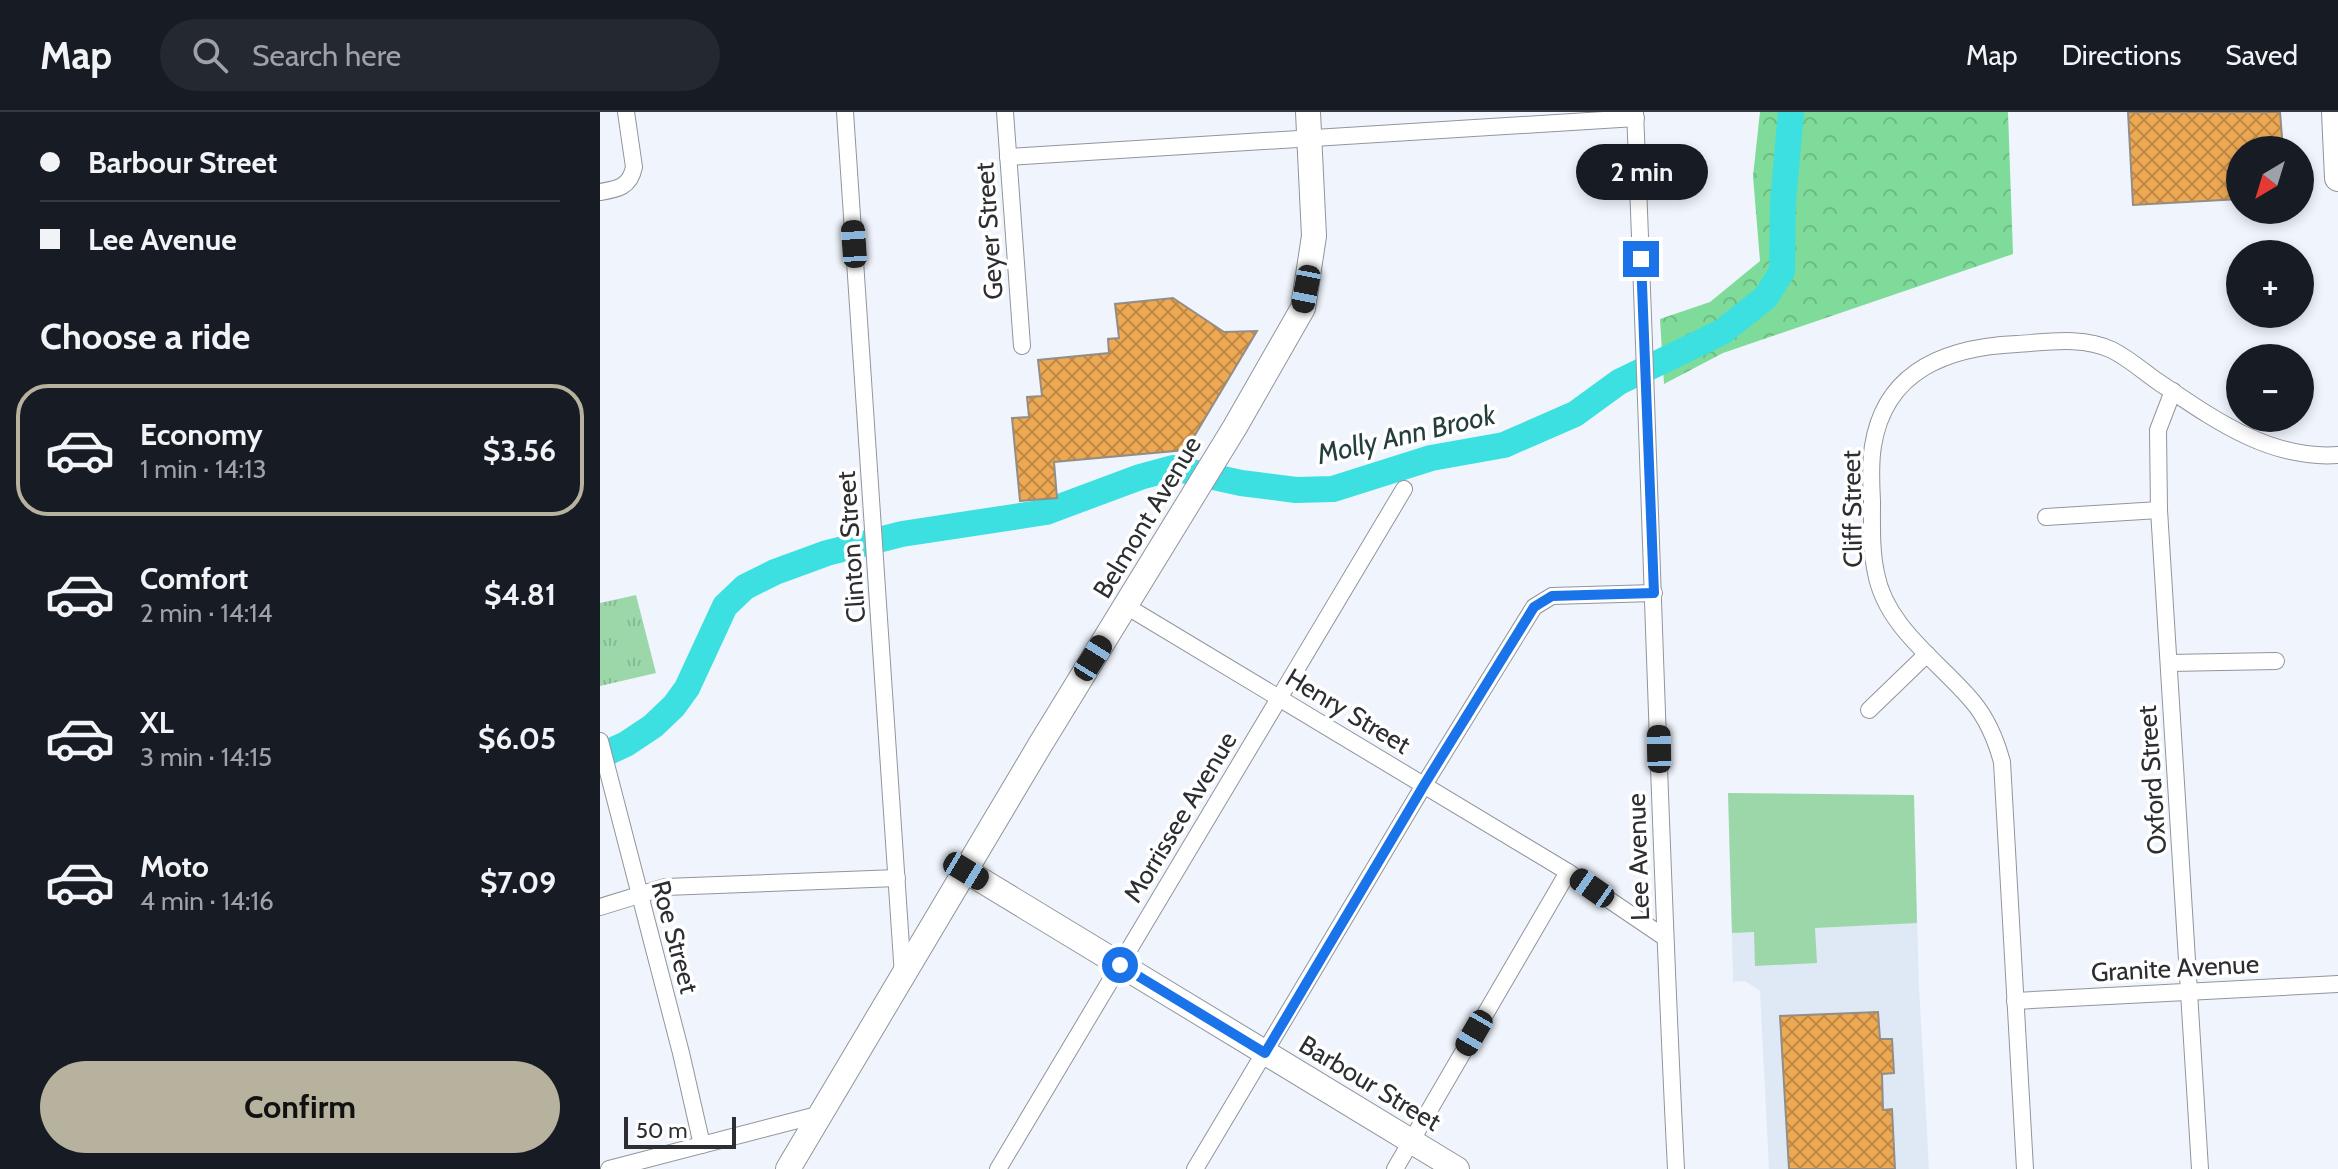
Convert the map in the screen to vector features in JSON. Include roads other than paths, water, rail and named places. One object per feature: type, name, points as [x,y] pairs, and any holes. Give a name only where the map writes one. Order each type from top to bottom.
[{"type":"main road","name":"Belmont Avenue","points":[[788,1169],[1040,745],[1235,427],[1303,308],[1314,236],[1308,112]]},
{"type":"main road","points":[[2335,112],[2338,178]]},
{"type":"main road","name":"Barbour Street","points":[[966,871],[1457,1169]]},
{"type":"street","points":[[600,192],[620,188],[632,176],[634,167],[626,112]]},
{"type":"street","name":"Clinton Street","points":[[845,112],[903,977]]},
{"type":"street","name":"Geyer Street","points":[[1005,112],[1022,346]]},
{"type":"street","points":[[1008,157],[1635,115]]},
{"type":"street","name":"Lee Avenue","points":[[1635,115],[1664,937],[1676,1169]]},
{"type":"street","name":"Cliff Street","points":[[2025,1169],[2002,762],[1984,717],[1973,701],[1903,628],[1879,587],[1873,552],[1873,445],[1884,413],[1915,372],[1946,355],[2007,344],[2063,341],[2095,344],[2114,351],[2173,391],[2274,449],[2306,456],[2338,455]]},
{"type":"street","name":"Oxford Street","points":[[2173,391],[2158,430],[2159,510],[2200,1169]]},
{"type":"street","name":"Morrissee Avenue","points":[[998,1169],[1404,489]]},
{"type":"street","points":[[2046,517],[2159,510]]},
{"type":"street","points":[[1195,1169],[1534,607],[1552,596],[1654,593]]},
{"type":"street","name":"Henry Street","points":[[1126,606],[1568,872],[1664,937]]},
{"type":"street","points":[[1869,710],[1927,654]]},
{"type":"street","points":[[2169,663],[2276,661]]},
{"type":"street","name":"Roe Street","points":[[600,741],[702,1145]]},
{"type":"street","points":[[1395,1169],[1568,872]]},
{"type":"street","points":[[600,907],[665,887],[897,878]]},
{"type":"street","name":"Granite Avenue","points":[[2015,1001],[2338,984]]},
{"type":"street","points":[[609,1169],[821,1114]]},
{"type":"waterway","name":"Molly Ann Brook","points":[[600,756],[653,726],[674,706],[687,688],[725,606],[745,587],[827,553],[902,534],[1046,512],[1173,468],[1241,483],[1296,490],[1333,489],[1431,458],[1504,445],[1575,414],[1619,382],[1722,332],[1766,297],[1782,271],[1783,202],[1791,112]]}]
